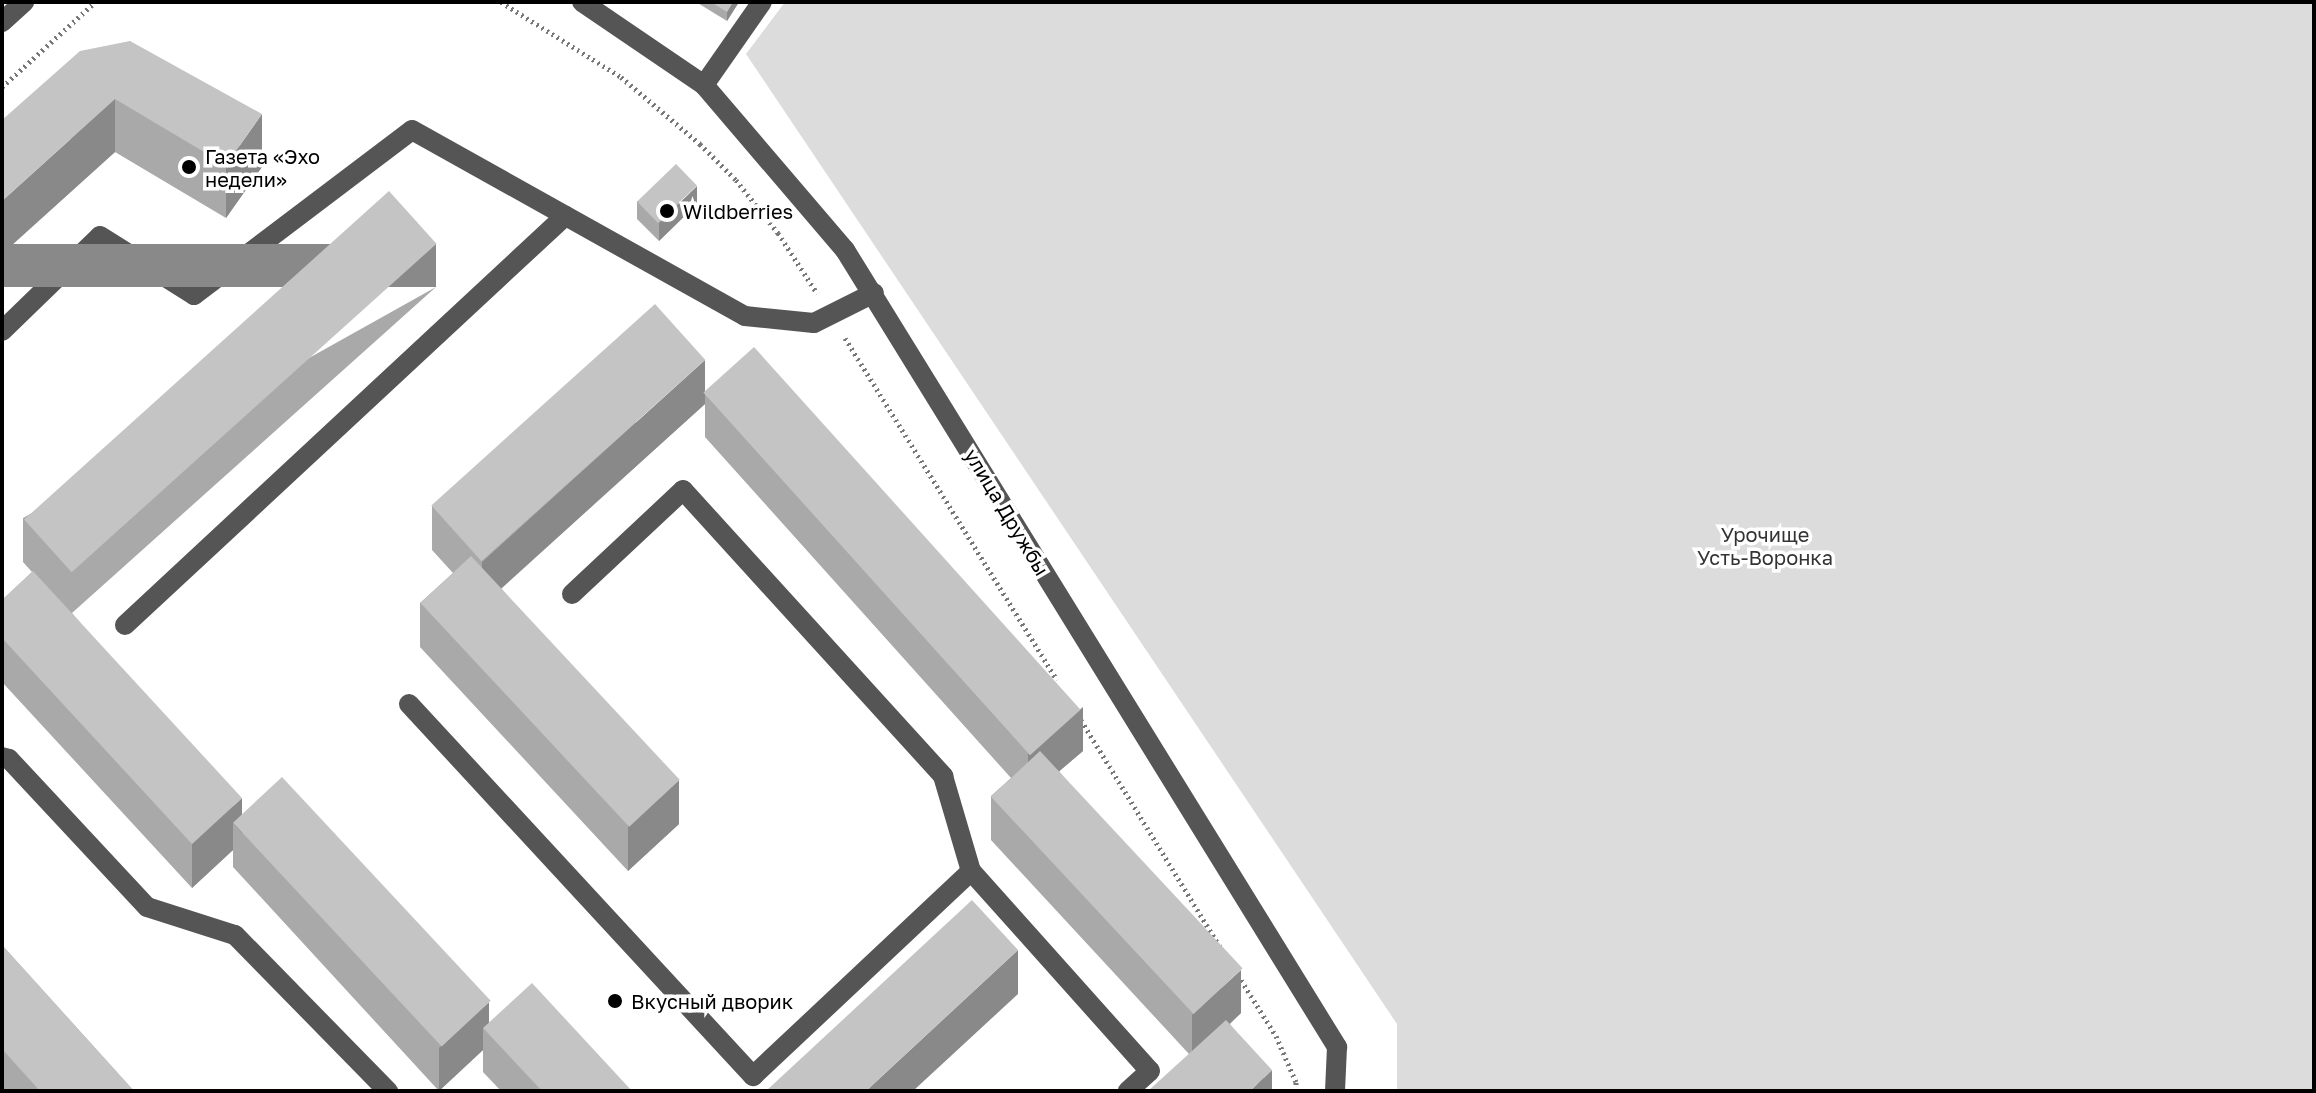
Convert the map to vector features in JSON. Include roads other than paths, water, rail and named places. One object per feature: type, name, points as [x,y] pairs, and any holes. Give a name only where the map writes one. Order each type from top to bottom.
[{"type":"street","points":[[2,22],[24,2]]},
{"type":"street","name":"улица Дружбы","points":[[582,2],[704,85],[845,250],[1337,1047],[1335,1091]]},
{"type":"street","points":[[704,85],[762,2]]},
{"type":"street","points":[[2,331],[100,236],[194,295],[412,130],[745,316],[814,323],[874,293]]},
{"type":"street","points":[[125,625],[565,216]]},
{"type":"street","points":[[572,594],[683,490],[943,776],[971,871],[1150,1071],[1128,1091]]},
{"type":"street","points":[[409,704],[753,1076],[971,871]]},
{"type":"street","points":[[2,757],[9,759],[147,907],[235,935],[388,1091]]},
{"type":"place","name":"Газета «Эхо недели»","points":[[189,167]]},
{"type":"place","name":"Wildberries","points":[[667,211]]},
{"type":"place","name":"Вкусный дворик","points":[[615,1001]]},
{"type":"park label","name":"Урочище Усть-Воронка","points":[[1765,546]]}]
